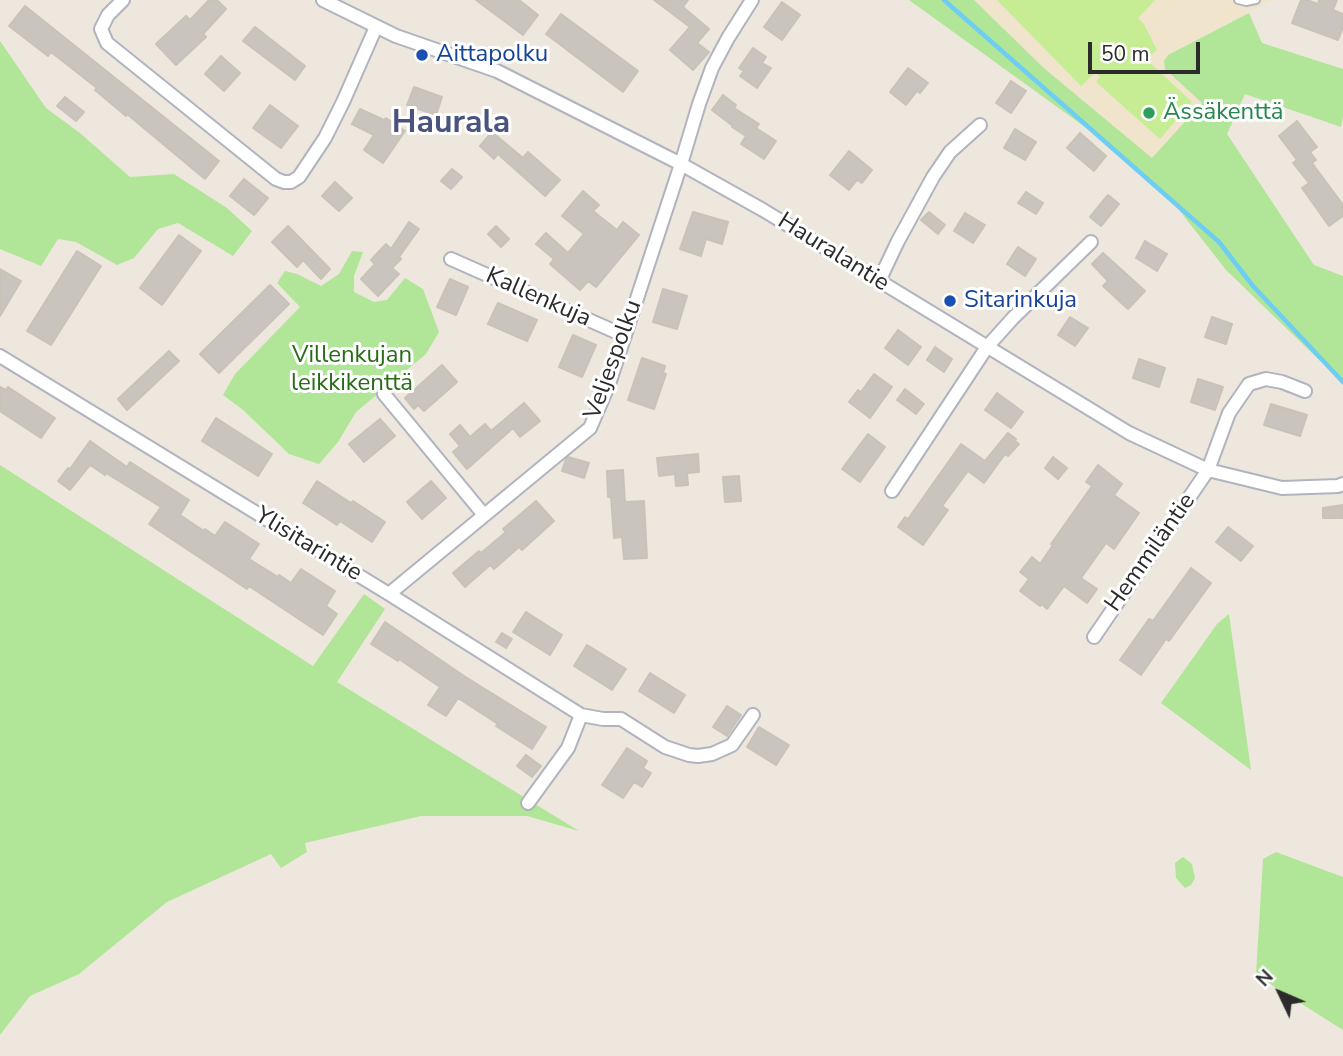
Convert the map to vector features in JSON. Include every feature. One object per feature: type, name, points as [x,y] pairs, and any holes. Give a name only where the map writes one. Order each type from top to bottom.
[{"type":"street","points":[[123,0],[108,15],[102,29],[107,43],[276,179],[284,182],[291,182],[299,177],[325,138],[376,27]]},
{"type":"street","name":"Hauralantie","points":[[323,0],[396,36],[498,71],[681,164],[763,210],[1129,433],[1208,470],[1282,488],[1343,484]]},
{"type":"street","name":"Veljespolku","points":[[389,594],[590,428],[609,384],[712,68],[744,3]]},
{"type":"street","points":[[879,281],[933,177],[950,152],[981,125]]},
{"type":"street","points":[[892,491],[987,348],[1013,318],[1091,242]]},
{"type":"street","name":"Kallenkuja","points":[[451,259],[625,336]]},
{"type":"street","name":"Ylisitarintie","points":[[0,356],[581,715],[621,719],[665,747],[689,755],[712,754],[732,745],[753,715]]},
{"type":"street","name":"Hemmiläntie","points":[[1094,636],[1208,470],[1229,413],[1249,384],[1266,379],[1305,391]]},
{"type":"street","points":[[384,394],[484,515]]},
{"type":"street","points":[[528,803],[568,748],[581,715]]},
{"type":"lane","points":[[1238,0],[1256,0]]},
{"type":"shaded area","points":[[974,0],[1273,0],[1168,55],[1165,69],[1203,103],[1152,159],[1045,69]]},
{"type":"green space","points":[[909,0],[974,0],[1045,69],[1152,158],[1202,103],[1165,69],[1164,61],[1168,55],[1249,13],[1262,43],[1343,69],[1341,127],[1245,94],[1227,134],[1314,265],[1343,276],[1343,383],[1226,270],[1176,206],[1114,148]]},
{"type":"green space","points":[[997,0],[1155,0],[1138,18],[1157,50],[1146,59],[1192,102],[1160,139],[1096,82],[1100,77],[1096,72],[1081,86]]},
{"type":"green space","points":[[0,41],[46,108],[80,133],[130,177],[174,174],[227,208],[252,231],[233,256],[178,223],[158,229],[134,258],[117,265],[76,242],[58,239],[41,266],[0,249]]},
{"type":"green space","name":"Villenkujan leikkikenttä","points":[[352,251],[363,252],[354,276],[354,292],[374,302],[387,300],[405,278],[423,289],[439,332],[426,354],[356,412],[338,442],[319,464],[289,454],[242,409],[223,395],[235,374],[300,307],[277,283],[285,271],[321,286],[339,274]]},
{"type":"green space","points":[[0,465],[313,666],[364,594],[385,609],[337,682],[579,831],[527,816],[421,816],[305,843],[307,852],[281,868],[271,854],[167,902],[79,974],[30,996],[0,1035]]},
{"type":"green space","points":[[1229,614],[1251,770],[1161,703],[1217,624]]},
{"type":"green space","points":[[1276,852],[1343,877],[1343,1030],[1256,975],[1263,859]]},
{"type":"green space","points":[[1183,857],[1192,864],[1195,878],[1191,885],[1185,888],[1176,878],[1175,863]]},
{"type":"building","points":[[209,0],[217,0],[226,9],[203,34],[206,37],[176,65],[156,44],[186,16],[190,20]]},
{"type":"building","points":[[476,0],[519,0],[538,15],[523,35]]},
{"type":"building","points":[[654,0],[688,0],[683,7],[709,29],[697,43],[709,52],[693,70],[670,50],[690,27]]},
{"type":"building","points":[[1301,0],[1318,4],[1319,0],[1337,0],[1333,10],[1343,14],[1343,27],[1338,40],[1292,23]]},
{"type":"building","points":[[782,2],[800,15],[782,40],[764,27]]},
{"type":"building","points":[[25,6],[219,161],[205,179],[51,52],[48,56],[9,26]]},
{"type":"building","points":[[561,14],[638,71],[623,92],[546,34]]},
{"type":"building","points":[[255,27],[305,66],[295,80],[243,41]]},
{"type":"building","points":[[753,48],[766,57],[762,63],[771,68],[757,88],[740,76],[744,71],[739,68]]},
{"type":"building","points":[[221,56],[240,73],[224,91],[205,74]]},
{"type":"building","points":[[908,68],[928,83],[920,93],[917,91],[906,105],[890,92]]},
{"type":"building","points":[[1011,81],[1026,91],[1011,113],[996,103]]},
{"type":"building","points":[[414,87],[442,97],[436,115],[407,105]]},
{"type":"building","points":[[723,95],[736,105],[734,108],[759,124],[756,128],[776,141],[764,159],[741,144],[746,136],[712,110]]},
{"type":"building","points":[[65,97],[84,112],[76,121],[57,106]]},
{"type":"building","points":[[270,105],[298,126],[281,148],[253,128]]},
{"type":"building","points":[[360,109],[384,120],[386,118],[405,131],[383,163],[364,150],[374,135],[352,124]]},
{"type":"building","points":[[1297,121],[1317,147],[1310,152],[1316,160],[1312,163],[1343,205],[1343,216],[1329,226],[1302,188],[1309,183],[1293,163],[1297,160],[1279,136]]},
{"type":"building","points":[[1015,129],[1036,142],[1025,160],[1004,148]]},
{"type":"building","points":[[492,132],[523,158],[528,152],[560,180],[545,196],[498,154],[494,159],[480,146]]},
{"type":"building","points":[[1080,133],[1106,156],[1094,171],[1067,148]]},
{"type":"building","points":[[849,151],[872,170],[862,183],[857,180],[849,190],[830,175]]},
{"type":"building","points":[[452,169],[462,177],[451,189],[441,181]]},
{"type":"building","points":[[244,179],[268,198],[254,215],[230,196]]},
{"type":"building","points":[[335,182],[352,198],[339,211],[322,196]]},
{"type":"building","points":[[583,191],[599,205],[593,211],[617,230],[623,222],[639,235],[596,287],[588,281],[580,290],[550,264],[554,259],[536,244],[546,233],[568,253],[584,234],[562,216]]},
{"type":"building","points":[[1026,192],[1043,203],[1036,214],[1018,203]]},
{"type":"building","points":[[1108,195],[1119,204],[1101,226],[1090,217]]},
{"type":"building","points":[[693,212],[728,222],[722,244],[706,239],[701,256],[680,249]]},
{"type":"building","points":[[929,212],[945,225],[938,234],[921,220]]},
{"type":"building","points":[[965,213],[985,225],[973,243],[954,231]]},
{"type":"building","points":[[409,222],[419,229],[399,257],[401,259],[392,268],[399,274],[378,296],[361,279],[375,264],[371,260],[386,244],[391,249]]},
{"type":"building","points":[[288,226],[330,269],[321,279],[303,260],[297,267],[272,242]]},
{"type":"building","points":[[496,226],[509,239],[501,247],[488,234]]},
{"type":"building","points":[[179,235],[201,251],[162,305],[140,288]]},
{"type":"building","points":[[1145,241],[1167,254],[1157,271],[1136,258]]},
{"type":"building","points":[[1018,247],[1036,259],[1025,276],[1007,264]]},
{"type":"building","points":[[77,251],[101,266],[51,345],[27,331]]},
{"type":"building","points":[[1103,253],[1145,291],[1128,309],[1103,286],[1108,281],[1092,264]]},
{"type":"building","points":[[0,269],[21,281],[0,316]]},
{"type":"building","points":[[450,279],[468,287],[456,315],[437,307]]},
{"type":"building","points":[[270,285],[289,304],[219,373],[200,354]]},
{"type":"building","points":[[663,289],[687,296],[677,329],[653,322]]},
{"type":"building","points":[[498,303],[537,320],[527,341],[488,324]]},
{"type":"building","points":[[1070,317],[1088,328],[1075,346],[1058,335]]},
{"type":"building","points":[[1212,317],[1232,324],[1226,344],[1205,337]]},
{"type":"building","points":[[898,330],[921,347],[908,365],[885,348]]},
{"type":"building","points":[[573,335],[596,345],[582,377],[559,367]]},
{"type":"building","points":[[935,347],[952,359],[944,372],[927,360]]},
{"type":"building","points":[[169,351],[179,361],[127,410],[118,399]]},
{"type":"building","points":[[642,358],[665,366],[663,373],[666,374],[654,409],[628,400]]},
{"type":"building","points":[[1139,359],[1165,368],[1159,387],[1133,378]]},
{"type":"building","points":[[442,365],[457,382],[424,411],[418,405],[414,409],[405,398]]},
{"type":"building","points":[[874,374],[892,387],[870,418],[849,402],[858,390],[861,392]]},
{"type":"building","points":[[1198,379],[1223,387],[1215,410],[1191,402]]},
{"type":"building","points":[[0,387],[6,390],[8,387],[55,418],[41,438],[0,411]]},
{"type":"building","points":[[905,389],[924,404],[916,414],[897,400]]},
{"type":"building","points":[[997,393],[1023,412],[1011,428],[985,410]]},
{"type":"building","points":[[524,403],[540,421],[520,437],[513,428],[467,469],[453,452],[460,446],[450,434],[460,425],[470,437],[485,424],[491,431]]},
{"type":"building","points":[[1271,404],[1307,415],[1300,436],[1264,425]]},
{"type":"building","points":[[216,418],[272,454],[258,476],[202,441]]},
{"type":"building","points":[[380,419],[395,436],[364,462],[349,444]]},
{"type":"building","points":[[1008,433],[1019,444],[1008,456],[1005,454],[984,483],[968,471],[942,506],[948,510],[923,545],[898,527],[905,517],[908,519],[961,444],[985,461]]},
{"type":"building","points":[[868,434],[885,447],[860,482],[842,469]]},
{"type":"building","points":[[90,441],[127,467],[130,462],[189,500],[180,515],[204,531],[205,529],[215,536],[225,522],[259,544],[249,559],[278,577],[279,575],[291,583],[301,569],[335,591],[326,606],[337,614],[323,635],[149,524],[161,507],[106,473],[105,475],[90,465],[70,490],[58,481]]},
{"type":"building","points":[[698,454],[699,472],[687,473],[688,485],[676,486],[675,474],[659,476],[657,458]]},
{"type":"building","points":[[568,457],[589,463],[584,478],[562,471]]},
{"type":"building","points":[[1053,457],[1067,468],[1058,479],[1045,468]]},
{"type":"building","points":[[1098,465],[1122,484],[1114,495],[1139,513],[1114,549],[1106,543],[1081,578],[1097,589],[1087,603],[1064,586],[1047,609],[1020,591],[1029,579],[1020,572],[1032,557],[1040,564],[1092,486],[1086,482]]},
{"type":"building","points":[[623,470],[625,502],[644,501],[647,558],[624,559],[622,537],[614,538],[607,471]]},
{"type":"building","points":[[739,476],[741,501],[725,502],[723,477]]},
{"type":"building","points":[[317,481],[385,522],[372,542],[340,521],[337,525],[303,503]]},
{"type":"building","points":[[431,481],[446,498],[422,519],[407,502]]},
{"type":"building","points":[[536,501],[554,521],[522,550],[519,547],[494,569],[490,565],[465,587],[453,573],[506,532],[503,529]]},
{"type":"building","points":[[1343,505],[1343,518],[1323,518],[1323,508]]},
{"type":"building","points":[[1228,527],[1253,546],[1241,561],[1216,542]]},
{"type":"building","points":[[1191,568],[1211,583],[1141,675],[1120,660],[1149,619],[1153,621]]},
{"type":"building","points":[[526,612],[562,635],[550,655],[513,632]]},
{"type":"building","points":[[385,622],[546,727],[532,749],[458,698],[446,716],[428,705],[440,687],[371,644]]},
{"type":"building","points":[[502,633],[512,639],[506,648],[496,642]]},
{"type":"building","points":[[587,645],[626,669],[612,690],[574,666]]},
{"type":"building","points":[[650,673],[685,695],[674,713],[639,691]]},
{"type":"building","points":[[727,706],[741,715],[727,736],[713,727]]},
{"type":"building","points":[[759,727],[789,745],[776,765],[747,747]]},
{"type":"building","points":[[627,748],[647,761],[643,768],[651,773],[642,787],[634,782],[623,798],[602,785]]},
{"type":"building","points":[[526,755],[541,766],[532,777],[517,766]]},
{"type":"waterway","points":[[944,0],[1219,242],[1253,286],[1343,382]]},
{"type":"place","name":"Aittapolku","points":[[422,55]]},
{"type":"place","name":"Ässäkenttä","points":[[1149,113]]},
{"type":"place","name":"Sitarinkuja","points":[[950,301]]},
{"type":"district","name":"Haurala","points":[[451,124]]}]
